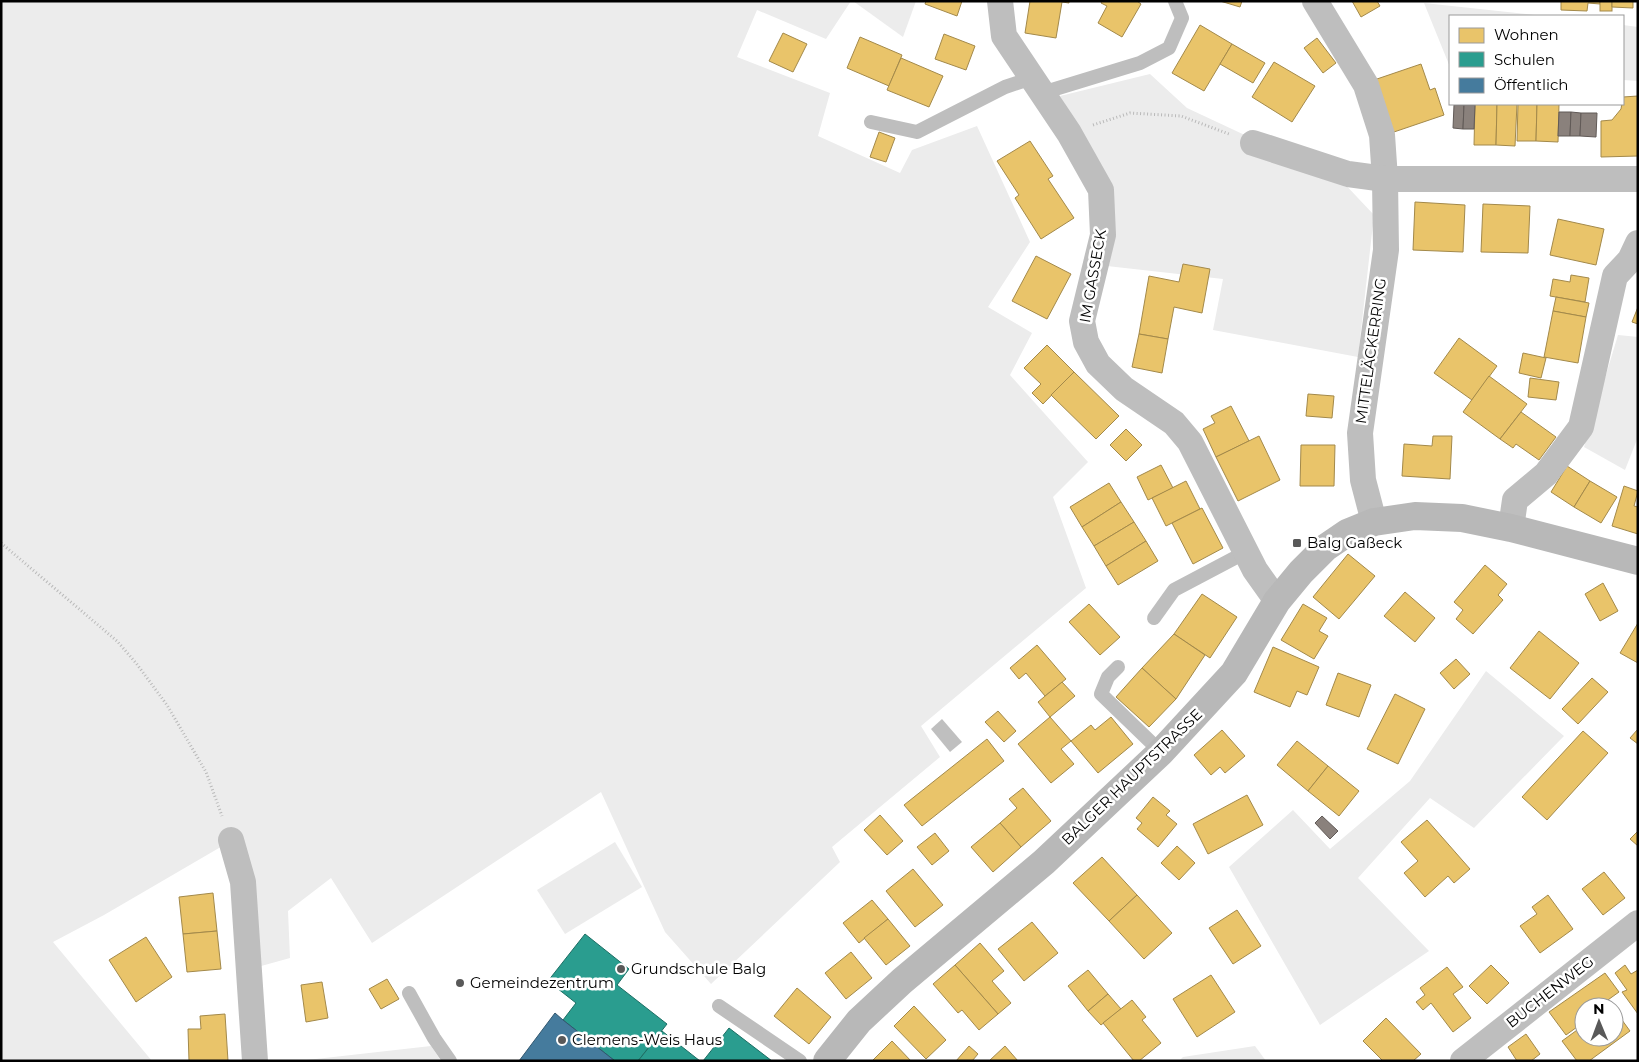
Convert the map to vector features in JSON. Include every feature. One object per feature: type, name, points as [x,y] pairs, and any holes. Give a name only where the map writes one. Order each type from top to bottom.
[{"type":"street","name":"IM GASSECK","points":[[1000,1],[1004,36],[1070,133],[1101,190],[1103,235],[1082,320],[1086,342],[1098,364],[1124,389],[1174,423],[1190,442],[1255,570],[1277,601]]},
{"type":"street","name":"MITTELÄCKERRING","points":[[1315,1],[1366,85],[1382,135],[1386,250],[1360,433],[1363,480],[1374,522]]},
{"type":"street","points":[[1253,144],[1348,174],[1385,179],[1638,179]]},
{"type":"street","points":[[1511,528],[1515,500],[1546,474],[1581,427],[1615,276],[1630,260],[1638,243]]},
{"type":"street","name":"BALGER HAUPTSTRASSE","points":[[827,1061],[859,1021],[902,981],[1044,862],[1161,752],[1234,673],[1277,601],[1301,572],[1325,548],[1347,533],[1374,522],[1415,516],[1462,518],[1511,528],[1638,561]]},
{"type":"street","points":[[231,840],[243,882],[255,1061]]},
{"type":"street","name":"BUCHENWEG","points":[[1463,1061],[1638,923]]},
{"type":"lane","points":[[871,122],[917,132],[1005,87],[1037,86],[1140,64],[1169,48],[1182,18],[1175,1]]},
{"type":"lane","points":[[1154,618],[1174,590],[1246,552]]},
{"type":"lane","points":[[1118,667],[1108,677],[1102,694],[1161,752]]},
{"type":"lane","points":[[409,993],[434,1038],[450,1061]]},
{"type":"lane","points":[[719,1006],[800,1061]]},
{"type":"path","points":[[1070,133],[1130,113],[1181,116],[1253,144]]},
{"type":"path","points":[[1,543],[118,641],[136,663],[167,704],[206,772],[231,840]]},
{"type":"shaded area","points":[[1,1],[851,1],[826,39],[757,10],[737,57],[830,93],[818,136],[900,173],[912,150],[977,126],[1030,242],[988,307],[1032,333],[1010,375],[1088,462],[1053,497],[1086,588],[921,726],[940,757],[832,847],[840,862],[711,984],[665,932],[601,792],[372,943],[331,878],[288,911],[290,958],[250,969],[231,841],[104,915],[53,942],[152,1061],[1,1061]]},
{"type":"shaded area","points":[[853,1],[916,1],[903,37]]},
{"type":"shaded area","points":[[1424,3],[1535,15],[1449,15],[1449,65]]},
{"type":"shaded area","points":[[1624,25],[1638,27],[1638,81],[1624,80]]},
{"type":"shaded area","points":[[1150,74],[1187,108],[1341,180],[1374,215],[1358,357],[1213,330],[1223,279],[1107,266],[1113,188],[1060,96]]},
{"type":"shaded area","points":[[1618,335],[1638,337],[1638,437],[1625,470],[1584,447]]},
{"type":"shaded area","points":[[1486,671],[1564,736],[1474,828],[1430,798],[1358,878],[1429,951],[1320,1025],[1229,867],[1293,810],[1330,849],[1410,781]]},
{"type":"shaded area","points":[[942,719],[962,742],[950,752],[931,729]]},
{"type":"shaded area","points":[[615,842],[642,887],[565,934],[537,890]]},
{"type":"shaded area","points":[[431,1046],[441,1061],[298,1061]]},
{"type":"shaded area","points":[[1255,1046],[1266,1061],[1179,1061],[1183,1057]]},
{"type":"building: Wohnen","points":[[926,1],[962,1],[957,16],[925,4]]},
{"type":"building: Wohnen","points":[[1030,1],[1069,1],[1069,3],[1062,2],[1056,38],[1025,33]]},
{"type":"building: Wohnen","points":[[1102,1],[1137,1],[1141,4],[1122,37],[1098,23],[1107,6],[1101,3]]},
{"type":"building: Wohnen","points":[[1220,1],[1242,1],[1240,7]]},
{"type":"building: Wohnen","points":[[1352,1],[1377,1],[1380,6],[1361,17]]},
{"type":"building: Wohnen","points":[[1561,1],[1600,1],[1600,4],[1588,3],[1587,11],[1561,10]]},
{"type":"building: Wohnen","points":[[1600,1],[1612,1],[1612,11],[1600,11]]},
{"type":"building: Wohnen","points":[[1612,1],[1633,1],[1633,8],[1612,7]]},
{"type":"building: Wohnen","points":[[1200,25],[1232,44],[1204,91],[1172,73]]},
{"type":"building: Wohnen","points":[[783,33],[807,44],[793,72],[769,61]]},
{"type":"building: Wohnen","points":[[944,34],[975,46],[966,70],[935,59]]},
{"type":"building: Wohnen","points":[[860,37],[902,55],[889,86],[847,68]]},
{"type":"building: Wohnen","points":[[1317,38],[1336,63],[1323,73],[1304,48]]},
{"type":"building: Wohnen","points":[[1232,44],[1265,63],[1253,83],[1220,64]]},
{"type":"building: Wohnen","points":[[901,58],[943,76],[929,107],[887,90]]},
{"type":"building: Wohnen","points":[[1274,62],[1315,86],[1292,122],[1252,97]]},
{"type":"building: Wohnen","points":[[1421,64],[1430,90],[1435,88],[1444,115],[1391,133],[1374,80]]},
{"type":"building: Wohnen","points":[[1638,96],[1638,156],[1601,157],[1601,121],[1612,120],[1621,109],[1622,105],[1624,105],[1624,97]]},
{"type":"building: Wohnen","points":[[1475,105],[1497,105],[1496,145],[1474,145]]},
{"type":"building: Wohnen","points":[[1497,105],[1517,105],[1515,146],[1496,145]]},
{"type":"building: Wohnen","points":[[1518,105],[1537,105],[1536,141],[1517,141]]},
{"type":"building: Wohnen","points":[[1537,105],[1559,105],[1558,142],[1536,141]]},
{"type":"building: Wohnen","points":[[879,132],[895,138],[886,162],[870,157]]},
{"type":"building: Wohnen","points":[[1030,141],[1053,176],[1048,179],[1074,218],[1041,239],[1015,198],[1019,195],[997,161]]},
{"type":"building: Wohnen","points":[[1415,202],[1465,205],[1463,252],[1413,250]]},
{"type":"building: Wohnen","points":[[1483,204],[1530,206],[1528,253],[1481,252]]},
{"type":"building: Wohnen","points":[[1558,219],[1604,229],[1596,265],[1550,255]]},
{"type":"building: Wohnen","points":[[1036,256],[1071,274],[1047,319],[1012,301]]},
{"type":"building: Wohnen","points":[[1183,264],[1210,269],[1202,313],[1174,307],[1168,339],[1139,334],[1149,276],[1179,282]]},
{"type":"building: Wohnen","points":[[1571,275],[1589,278],[1585,302],[1550,296],[1553,279],[1570,282]]},
{"type":"building: Wohnen","points":[[1556,297],[1589,303],[1586,317],[1553,311]]},
{"type":"building: Wohnen","points":[[1638,307],[1638,324],[1632,322]]},
{"type":"building: Wohnen","points":[[1553,311],[1586,317],[1578,363],[1544,357]]},
{"type":"building: Wohnen","points":[[1139,334],[1168,339],[1162,373],[1132,367]]},
{"type":"building: Wohnen","points":[[1459,338],[1497,366],[1472,400],[1434,373]]},
{"type":"building: Wohnen","points":[[1047,345],[1074,372],[1043,404],[1032,393],[1041,384],[1024,368]]},
{"type":"building: Wohnen","points":[[1523,353],[1546,358],[1541,378],[1519,373]]},
{"type":"building: Wohnen","points":[[1074,372],[1119,416],[1096,439],[1051,395]]},
{"type":"building: Wohnen","points":[[1489,376],[1527,404],[1500,439],[1463,412]]},
{"type":"building: Wohnen","points":[[1530,378],[1559,382],[1556,400],[1528,397]]},
{"type":"building: Wohnen","points":[[1308,394],[1334,396],[1332,418],[1306,416]]},
{"type":"building: Wohnen","points":[[1231,406],[1249,441],[1216,457],[1203,429],[1215,423],[1211,416]]},
{"type":"building: Wohnen","points":[[1521,412],[1556,437],[1539,460],[1516,444],[1513,448],[1500,439]]},
{"type":"building: Wohnen","points":[[1126,429],[1142,445],[1126,461],[1110,445]]},
{"type":"building: Wohnen","points":[[1259,436],[1280,480],[1238,501],[1216,457]]},
{"type":"building: Wohnen","points":[[1433,436],[1452,436],[1450,479],[1402,476],[1404,444],[1432,446]]},
{"type":"building: Wohnen","points":[[1301,445],[1335,445],[1334,486],[1300,486]]},
{"type":"building: Wohnen","points":[[1161,465],[1173,488],[1148,500],[1137,477]]},
{"type":"building: Wohnen","points":[[1567,466],[1590,481],[1574,507],[1551,492]]},
{"type":"building: Wohnen","points":[[1186,481],[1200,509],[1166,526],[1152,498]]},
{"type":"building: Wohnen","points":[[1590,481],[1617,497],[1601,523],[1574,507]]},
{"type":"building: Wohnen","points":[[1109,483],[1121,502],[1082,527],[1070,507]]},
{"type":"building: Wohnen","points":[[1624,486],[1638,491],[1634,506],[1638,507],[1638,534],[1612,526]]},
{"type":"building: Wohnen","points":[[1121,502],[1134,522],[1094,546],[1082,527]]},
{"type":"building: Wohnen","points":[[1202,508],[1223,548],[1193,564],[1172,523]]},
{"type":"building: Wohnen","points":[[1134,522],[1146,541],[1106,566],[1094,546]]},
{"type":"building: Wohnen","points":[[1146,541],[1158,561],[1118,585],[1106,566]]},
{"type":"building: Wohnen","points":[[1348,554],[1375,576],[1339,619],[1313,597]]},
{"type":"building: Wohnen","points":[[1485,565],[1507,584],[1498,595],[1503,600],[1473,634],[1456,619],[1463,610],[1454,602]]},
{"type":"building: Wohnen","points":[[1603,583],[1618,611],[1600,621],[1585,594]]},
{"type":"building: Wohnen","points":[[1405,592],[1435,618],[1415,642],[1384,616]]},
{"type":"building: Wohnen","points":[[1202,594],[1237,617],[1210,658],[1174,634]]},
{"type":"building: Wohnen","points":[[1089,604],[1120,637],[1100,655],[1069,622]]},
{"type":"building: Wohnen","points":[[1303,604],[1327,618],[1319,631],[1328,636],[1314,659],[1281,640]]},
{"type":"building: Wohnen","points":[[1638,623],[1638,663],[1620,653]]},
{"type":"building: Wohnen","points":[[1539,631],[1579,663],[1550,699],[1510,668]]},
{"type":"building: Wohnen","points":[[1174,634],[1205,655],[1176,699],[1142,668]]},
{"type":"building: Wohnen","points":[[1037,645],[1066,679],[1045,696],[1026,673],[1019,679],[1010,668]]},
{"type":"building: Wohnen","points":[[1273,647],[1319,667],[1307,695],[1297,691],[1290,707],[1254,692]]},
{"type":"building: Wohnen","points":[[1456,659],[1470,674],[1454,689],[1440,673]]},
{"type":"building: Wohnen","points":[[1142,668],[1176,699],[1149,727],[1116,697]]},
{"type":"building: Wohnen","points":[[1338,673],[1371,685],[1359,717],[1326,705]]},
{"type":"building: Wohnen","points":[[1592,678],[1608,692],[1578,724],[1562,709]]},
{"type":"building: Wohnen","points":[[1062,682],[1075,696],[1050,717],[1038,702]]},
{"type":"building: Wohnen","points":[[1395,694],[1425,709],[1398,764],[1367,749]]},
{"type":"building: Wohnen","points":[[998,711],[1016,731],[1004,742],[985,722]]},
{"type":"building: Wohnen","points":[[1050,717],[1071,741],[1061,749],[1074,764],[1051,783],[1018,744]]},
{"type":"building: Wohnen","points":[[1111,717],[1133,744],[1098,773],[1071,741],[1091,725],[1095,730]]},
{"type":"building: Wohnen","points":[[1638,729],[1638,744],[1630,738]]},
{"type":"building: Wohnen","points":[[1222,730],[1245,756],[1225,773],[1220,767],[1211,775],[1194,755]]},
{"type":"building: Wohnen","points":[[1583,731],[1608,753],[1547,820],[1522,797]]},
{"type":"building: Wohnen","points":[[987,739],[1004,761],[922,826],[904,805]]},
{"type":"building: Wohnen","points":[[1297,741],[1328,766],[1308,791],[1277,765]]},
{"type":"building: Wohnen","points":[[1328,766],[1359,791],[1339,816],[1308,791]]},
{"type":"building: Wohnen","points":[[1023,788],[1051,821],[1021,847],[1000,823],[1017,808],[1009,799]]},
{"type":"building: Wohnen","points":[[1247,795],[1263,825],[1208,854],[1193,824]]},
{"type":"building: Wohnen","points":[[1153,797],[1170,811],[1166,815],[1177,824],[1158,847],[1137,829],[1142,823],[1136,818]]},
{"type":"building: Wohnen","points":[[880,815],[903,841],[887,855],[864,830]]},
{"type":"building: Wohnen","points":[[1427,820],[1470,869],[1454,883],[1448,876],[1425,897],[1404,873],[1418,861],[1401,842]]},
{"type":"building: Wohnen","points":[[1000,823],[1021,847],[993,872],[971,847]]},
{"type":"building: Wohnen","points":[[1638,831],[1638,846],[1630,839]]},
{"type":"building: Wohnen","points":[[935,833],[949,851],[932,865],[917,847]]},
{"type":"building: Wohnen","points":[[1177,846],[1195,863],[1179,880],[1161,863]]},
{"type":"building: Wohnen","points":[[1102,857],[1137,895],[1109,921],[1073,883]]},
{"type":"building: Wohnen","points":[[913,869],[943,905],[915,927],[886,891]]},
{"type":"building: Wohnen","points":[[1604,872],[1625,898],[1603,915],[1582,889]]},
{"type":"building: Wohnen","points":[[213,893],[217,931],[183,934],[179,897]]},
{"type":"building: Wohnen","points":[[1137,895],[1172,933],[1144,959],[1109,921]]},
{"type":"building: Wohnen","points":[[1548,895],[1573,929],[1540,953],[1520,926],[1537,914],[1532,907]]},
{"type":"building: Wohnen","points":[[872,900],[888,919],[859,943],[843,923]]},
{"type":"building: Wohnen","points":[[1237,910],[1261,946],[1233,964],[1209,928]]},
{"type":"building: Wohnen","points":[[888,919],[910,946],[886,965],[864,938]]},
{"type":"building: Wohnen","points":[[1032,922],[1058,953],[1024,981],[998,949]]},
{"type":"building: Wohnen","points":[[217,931],[221,969],[187,972],[183,934]]},
{"type":"building: Wohnen","points":[[146,937],[172,977],[136,1002],[109,960]]},
{"type":"building: Wohnen","points":[[980,943],[1004,971],[992,981],[1011,1003],[998,1014],[955,965]]},
{"type":"building: Wohnen","points":[[851,952],[872,978],[846,999],[825,973]]},
{"type":"building: Wohnen","points":[[955,965],[998,1014],[979,1030],[962,1010],[958,1013],[933,984]]},
{"type":"building: Wohnen","points":[[1491,965],[1509,983],[1487,1004],[1469,986]]},
{"type":"building: Wohnen","points":[[1625,965],[1631,974],[1638,970],[1638,1014],[1622,992],[1627,990],[1615,973]]},
{"type":"building: Wohnen","points":[[1447,967],[1463,987],[1453,994],[1471,1018],[1453,1032],[1431,1003],[1423,1010],[1416,1002],[1425,995],[1420,988]]},
{"type":"building: Wohnen","points":[[1088,970],[1108,994],[1088,1011],[1068,986]]},
{"type":"building: Wohnen","points":[[1605,973],[1619,992],[1612,997],[1574,997],[1574,1029],[1566,1035],[1549,1012]]},
{"type":"building: Wohnen","points":[[1211,975],[1235,1012],[1197,1037],[1173,999]]},
{"type":"building: Wohnen","points":[[387,979],[399,999],[381,1009],[369,989]]},
{"type":"building: Wohnen","points":[[322,982],[328,1018],[306,1022],[301,985]]},
{"type":"building: Wohnen","points":[[797,988],[831,1017],[809,1044],[774,1016]]},
{"type":"building: Wohnen","points":[[1108,994],[1121,1009],[1101,1025],[1088,1011]]},
{"type":"building: Wohnen","points":[[1132,1000],[1146,1017],[1142,1020],[1161,1043],[1139,1061],[1134,1061],[1103,1023]]},
{"type":"building: Wohnen","points":[[914,1006],[946,1040],[926,1059],[894,1026]]},
{"type":"building: Wohnen","points":[[225,1014],[228,1061],[189,1061],[188,1029],[201,1029],[200,1016]]},
{"type":"building: Wohnen","points":[[1386,1018],[1421,1054],[1413,1061],[1383,1061],[1363,1041]]},
{"type":"building: Wohnen","points":[[1624,1023],[1630,1031],[1624,1035]]},
{"type":"building: Wohnen","points":[[1574,1032],[1574,1047],[1608,1047],[1589,1061],[1577,1061],[1562,1041]]},
{"type":"building: Wohnen","points":[[1526,1034],[1540,1054],[1531,1061],[1517,1061],[1508,1047]]},
{"type":"building: Wohnen","points":[[892,1041],[911,1061],[872,1061]]},
{"type":"building: Wohnen","points":[[969,1046],[978,1054],[972,1061],[956,1061]]},
{"type":"building: Wohnen","points":[[1005,1046],[1018,1061],[989,1061]]},
{"type":"building: Schulen","points":[[585,934],[629,969],[617,985],[667,1024],[638,1061],[615,1061],[563,1020],[576,1003],[548,981]]},
{"type":"building: Schulen","points":[[729,1028],[772,1061],[703,1061]]},
{"type":"building: Schulen","points":[[662,1031],[700,1061],[638,1061]]},
{"type":"building: Öffentlich","name":"Clemens-Weis Haus","points":[[555,1013],[563,1020],[615,1061],[519,1061]]},
{"type":"building: Industrie","points":[[1454,105],[1464,105],[1463,129],[1453,128]]},
{"type":"building: Industrie","points":[[1464,105],[1475,105],[1474,129],[1463,129]]},
{"type":"building: Industrie","points":[[1559,112],[1571,112],[1570,136],[1558,136]]},
{"type":"building: Industrie","points":[[1571,112],[1581,113],[1580,136],[1570,136]]},
{"type":"building: Industrie","points":[[1581,113],[1597,113],[1596,137],[1580,136]]},
{"type":"building: Industrie","points":[[1322,816],[1338,831],[1330,839],[1315,823]]},
{"type":"place","name":"Balg Gaßeck","points":[[1297,543]]},
{"type":"place","name":"Grundschule Balg","points":[[621,969]]},
{"type":"place","name":"Gemeindezentrum","points":[[460,983]]},
{"type":"place","name":"Clemens-Weis Haus","points":[[562,1040]]}]
